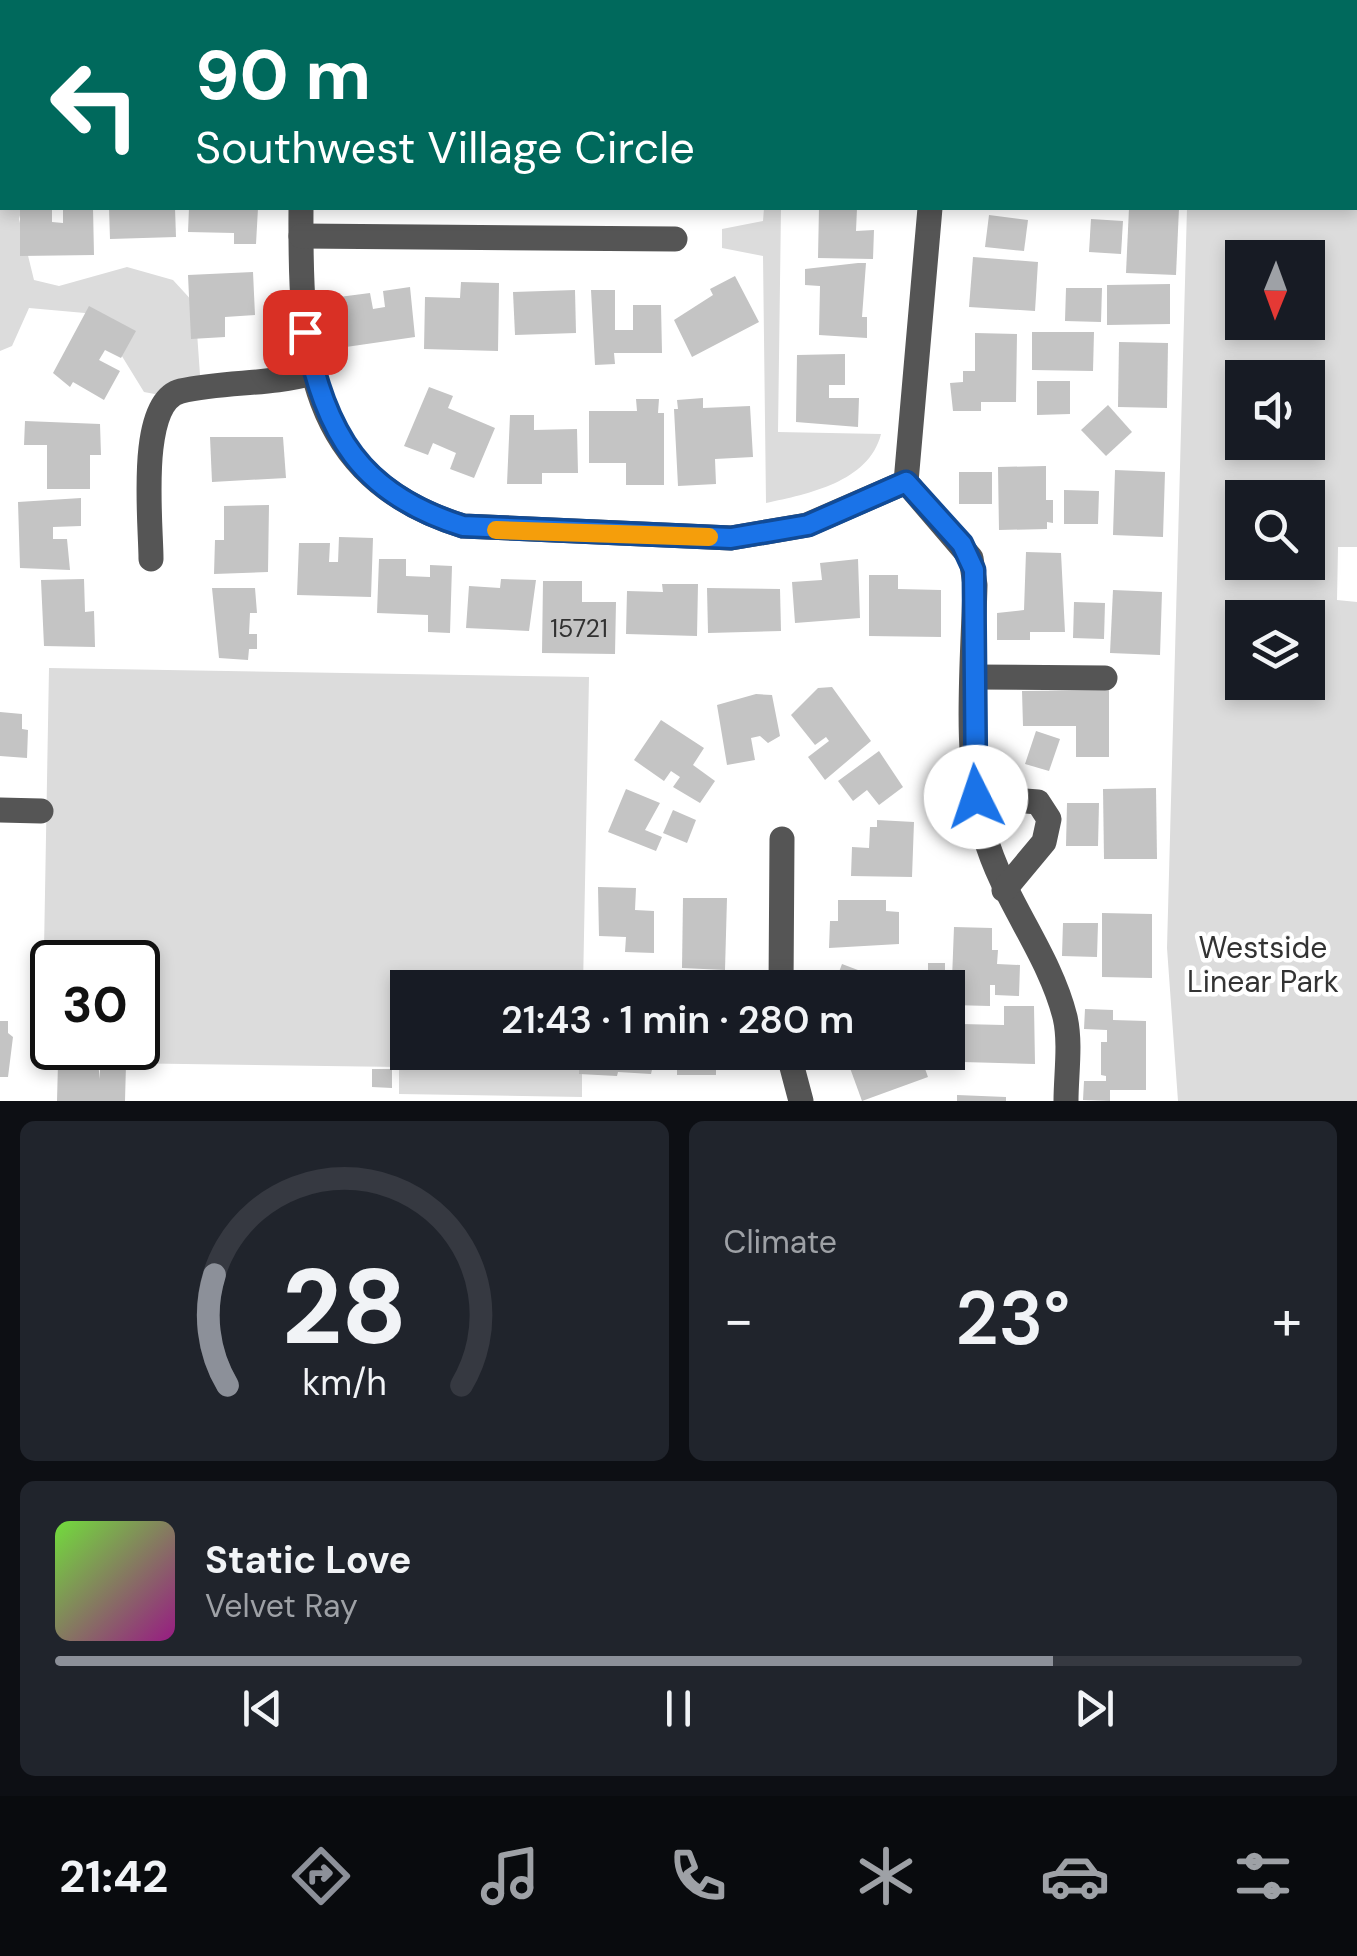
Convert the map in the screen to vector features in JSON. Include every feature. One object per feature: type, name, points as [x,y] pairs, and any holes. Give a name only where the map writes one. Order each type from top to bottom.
[{"type":"street","points":[[302,210],[305,332],[314,373],[336,431],[379,486],[426,515],[463,526],[731,538],[808,525],[906,482]]},
{"type":"street","points":[[930,210],[906,482],[971,558],[976,585],[976,797],[1004,890],[1062,1006],[1066,1022],[1066,1101]]},
{"type":"street","points":[[301,236],[675,238]]},
{"type":"street","points":[[151,559],[150,442],[158,409],[177,391],[276,383],[314,373]]},
{"type":"street","points":[[973,676],[1105,678]]},
{"type":"street","points":[[976,797],[1038,802],[1049,819],[1044,842],[1004,890]]},
{"type":"street","points":[[0,810],[40,811]]},
{"type":"street","points":[[781,970],[782,839]]},
{"type":"street","points":[[793,1070],[801,1101]]},
{"type":"green space","points":[[0,210],[21,210],[19,219],[34,280],[59,286],[127,267],[173,280],[195,304],[200,375],[194,388],[160,395],[144,392],[96,314],[29,308],[12,346],[0,351]]},
{"type":"green space","points":[[764,210],[781,210],[778,432],[881,434],[864,464],[850,475],[818,490],[766,503],[763,256],[722,248],[722,229],[763,221]]},
{"type":"green space","name":"Westside Linear Park","points":[[1187,210],[1357,210],[1357,547],[1338,547],[1337,600],[1357,602],[1357,1101],[1178,1101],[1167,948]]},
{"type":"green space","points":[[49,668],[589,677],[583,970],[390,970],[390,1067],[160,1064],[160,940],[44,940]]},
{"type":"green space","points":[[399,1070],[582,1070],[582,1097],[399,1094]]},
{"type":"building","points":[[20,210],[52,210],[52,222],[63,223],[63,210],[93,210],[94,255],[20,256]]},
{"type":"building","points":[[109,210],[175,210],[176,237],[110,239]]},
{"type":"building","points":[[189,210],[258,210],[256,244],[234,244],[234,233],[188,232]]},
{"type":"building","points":[[819,210],[857,210],[856,231],[874,230],[873,259],[818,258]]},
{"type":"building","points":[[1129,210],[1179,210],[1176,275],[1126,273]]},
{"type":"building","points":[[989,215],[1028,220],[1024,251],[985,247]]},
{"type":"building","points":[[1091,219],[1123,221],[1121,254],[1089,252]]},
{"type":"building","points":[[973,257],[1038,262],[1035,311],[969,307]]},
{"type":"building","points":[[866,263],[862,317],[867,317],[867,338],[819,335],[820,286],[805,285],[805,269]]},
{"type":"building","points":[[253,272],[255,315],[225,317],[225,337],[191,339],[188,275]]},
{"type":"building","points":[[735,276],[759,322],[692,357],[674,320],[713,295],[710,289]]},
{"type":"building","points":[[461,282],[499,283],[498,351],[424,349],[425,297],[460,298]]},
{"type":"building","points":[[1170,284],[1170,324],[1107,325],[1107,285]]},
{"type":"building","points":[[410,287],[415,337],[346,347],[339,297],[370,293],[373,309],[385,307],[383,291]]},
{"type":"building","points":[[1066,288],[1102,288],[1101,322],[1065,321]]},
{"type":"building","points":[[575,290],[576,333],[515,335],[513,292]]},
{"type":"building","points":[[591,290],[615,290],[615,330],[633,330],[633,305],[661,305],[662,353],[614,353],[615,364],[595,365]]},
{"type":"building","points":[[89,306],[136,331],[121,358],[105,350],[99,360],[120,371],[104,400],[73,382],[70,387],[53,373]]},
{"type":"building","points":[[1032,332],[1094,332],[1093,371],[1032,370]]},
{"type":"building","points":[[975,333],[1017,334],[1016,402],[981,402],[981,411],[953,411],[950,383],[963,382],[963,371],[975,371]]},
{"type":"building","points":[[1119,342],[1168,343],[1167,408],[1118,407]]},
{"type":"building","points":[[845,354],[845,385],[829,385],[829,398],[859,398],[858,427],[796,422],[797,355]]},
{"type":"building","points":[[1037,381],[1070,381],[1070,414],[1037,415]]},
{"type":"building","points":[[429,387],[453,396],[448,408],[495,428],[474,478],[450,469],[456,453],[433,443],[428,455],[404,446]]},
{"type":"building","points":[[703,398],[703,408],[750,406],[753,457],[715,459],[716,484],[678,486],[674,409],[678,409],[677,400]]},
{"type":"building","points":[[636,399],[659,399],[658,413],[664,413],[664,485],[626,485],[626,463],[589,463],[589,411],[637,411]]},
{"type":"building","points":[[1108,405],[1132,432],[1106,456],[1081,430]]},
{"type":"building","points":[[510,415],[534,415],[534,430],[577,429],[578,473],[542,473],[542,484],[507,484]]},
{"type":"building","points":[[25,421],[100,424],[101,455],[90,455],[90,489],[47,489],[47,445],[24,445]]},
{"type":"building","points":[[210,437],[283,437],[286,478],[212,482]]},
{"type":"building","points":[[1046,466],[1046,500],[1053,500],[1053,523],[1047,522],[1047,529],[999,530],[998,467]]},
{"type":"building","points":[[1115,470],[1165,472],[1163,537],[1113,535]]},
{"type":"building","points":[[959,472],[992,472],[992,504],[959,504]]},
{"type":"building","points":[[1064,490],[1099,491],[1098,524],[1064,524]]},
{"type":"building","points":[[81,498],[81,526],[53,527],[53,539],[67,539],[70,570],[20,568],[18,502]]},
{"type":"building","points":[[269,505],[268,572],[214,574],[215,540],[224,540],[224,506]]},
{"type":"building","points":[[339,537],[373,538],[371,597],[297,595],[299,543],[330,543],[329,562],[338,562]]},
{"type":"building","points":[[1026,552],[1061,553],[1065,632],[1030,632],[1030,640],[997,640],[997,613],[1024,610]]},
{"type":"building","points":[[379,559],[406,559],[406,576],[430,577],[430,565],[452,566],[450,633],[428,632],[428,615],[377,613]]},
{"type":"building","points":[[858,559],[860,618],[795,623],[792,582],[822,580],[820,563]]},
{"type":"building","points":[[869,575],[898,575],[898,589],[941,590],[941,637],[869,636]]},
{"type":"building","points":[[84,579],[85,612],[94,611],[95,647],[44,646],[41,580]]},
{"type":"building","points":[[501,579],[536,580],[529,631],[466,628],[469,586],[500,588]]},
{"type":"building","points":[[543,581],[582,581],[582,602],[616,602],[615,654],[542,653]]},
{"type":"building","points":[[662,584],[698,584],[697,636],[626,634],[627,591],[663,592]]},
{"type":"building","points":[[212,588],[255,588],[257,613],[250,613],[249,634],[257,634],[257,649],[249,649],[248,660],[219,658]]},
{"type":"building","points":[[707,588],[780,589],[781,631],[708,633]]},
{"type":"building","points":[[1113,590],[1162,592],[1160,655],[1110,653]]},
{"type":"building","points":[[1074,602],[1105,603],[1104,639],[1073,638]]},
{"type":"building","points":[[832,687],[871,741],[825,780],[808,757],[829,741],[826,737],[815,745],[791,715],[818,688]]},
{"type":"building","points":[[1109,690],[1109,757],[1076,757],[1076,726],[1023,726],[1022,691]]},
{"type":"building","points":[[756,694],[772,695],[780,736],[768,743],[760,736],[751,738],[755,760],[727,765],[717,705]]},
{"type":"building","points":[[0,712],[22,714],[22,729],[28,730],[27,758],[0,756]]},
{"type":"building","points":[[661,720],[704,748],[693,765],[715,781],[700,803],[673,787],[680,777],[671,771],[664,781],[634,760]]},
{"type":"building","points":[[1036,731],[1060,739],[1049,771],[1025,764]]},
{"type":"building","points":[[879,751],[903,787],[879,805],[867,790],[853,801],[838,781]]},
{"type":"building","points":[[1156,788],[1157,859],[1104,859],[1103,789]]},
{"type":"building","points":[[626,789],[660,803],[645,830],[662,837],[656,851],[608,832]]},
{"type":"building","points":[[1067,803],[1099,803],[1098,846],[1066,846]]},
{"type":"building","points":[[673,810],[696,820],[687,843],[663,833]]},
{"type":"building","points":[[877,820],[914,822],[912,877],[851,876],[852,847],[869,848],[870,827],[877,827]]},
{"type":"building","points":[[598,887],[636,888],[635,910],[654,911],[654,953],[625,952],[626,937],[599,936]]},
{"type":"building","points":[[683,898],[727,898],[725,970],[682,968]]},
{"type":"building","points":[[838,900],[886,900],[886,911],[899,912],[899,944],[829,948],[830,921],[838,921]]},
{"type":"building","points":[[1102,913],[1152,914],[1152,978],[1102,977]]},
{"type":"building","points":[[1063,923],[1098,923],[1097,957],[1062,956]]},
{"type":"building","points":[[954,927],[992,928],[992,950],[998,950],[997,964],[1020,965],[1019,996],[995,995],[995,985],[990,985],[990,1006],[965,1005],[965,970],[952,970]]},
{"type":"building","points":[[928,963],[945,963],[945,970],[928,970]]},
{"type":"building","points":[[1004,1006],[1034,1006],[1035,1064],[965,1062],[965,1024],[1004,1025]]},
{"type":"building","points":[[1085,1009],[1113,1010],[1113,1020],[1146,1021],[1146,1090],[1110,1090],[1110,1101],[1083,1100],[1084,1081],[1106,1081],[1106,1076],[1101,1075],[1101,1042],[1107,1042],[1107,1030],[1084,1029]]},
{"type":"building","points":[[0,1021],[8,1021],[8,1033],[13,1037],[8,1077],[0,1077]]},
{"type":"building","points":[[372,1069],[392,1070],[392,1088],[372,1087]]},
{"type":"building","points":[[58,1070],[99,1070],[100,1079],[100,1070],[126,1070],[125,1101],[57,1101]]},
{"type":"building","points":[[579,1070],[652,1070],[651,1074],[618,1072],[617,1076],[579,1074]]},
{"type":"building","points":[[677,1070],[716,1070],[716,1075],[677,1075]]},
{"type":"building","points":[[851,1070],[925,1070],[928,1077],[862,1101]]},
{"type":"building","points":[[957,1095],[1006,1097],[1006,1101],[957,1101]]},
{"type":"slow traffic","points":[[496,530],[709,537]]},
{"type":"route","points":[[305,332],[321,400],[336,431],[364,471],[397,499],[426,515],[463,526],[731,538],[808,525],[906,482],[962,544],[974,570],[972,762],[976,797]]}]
